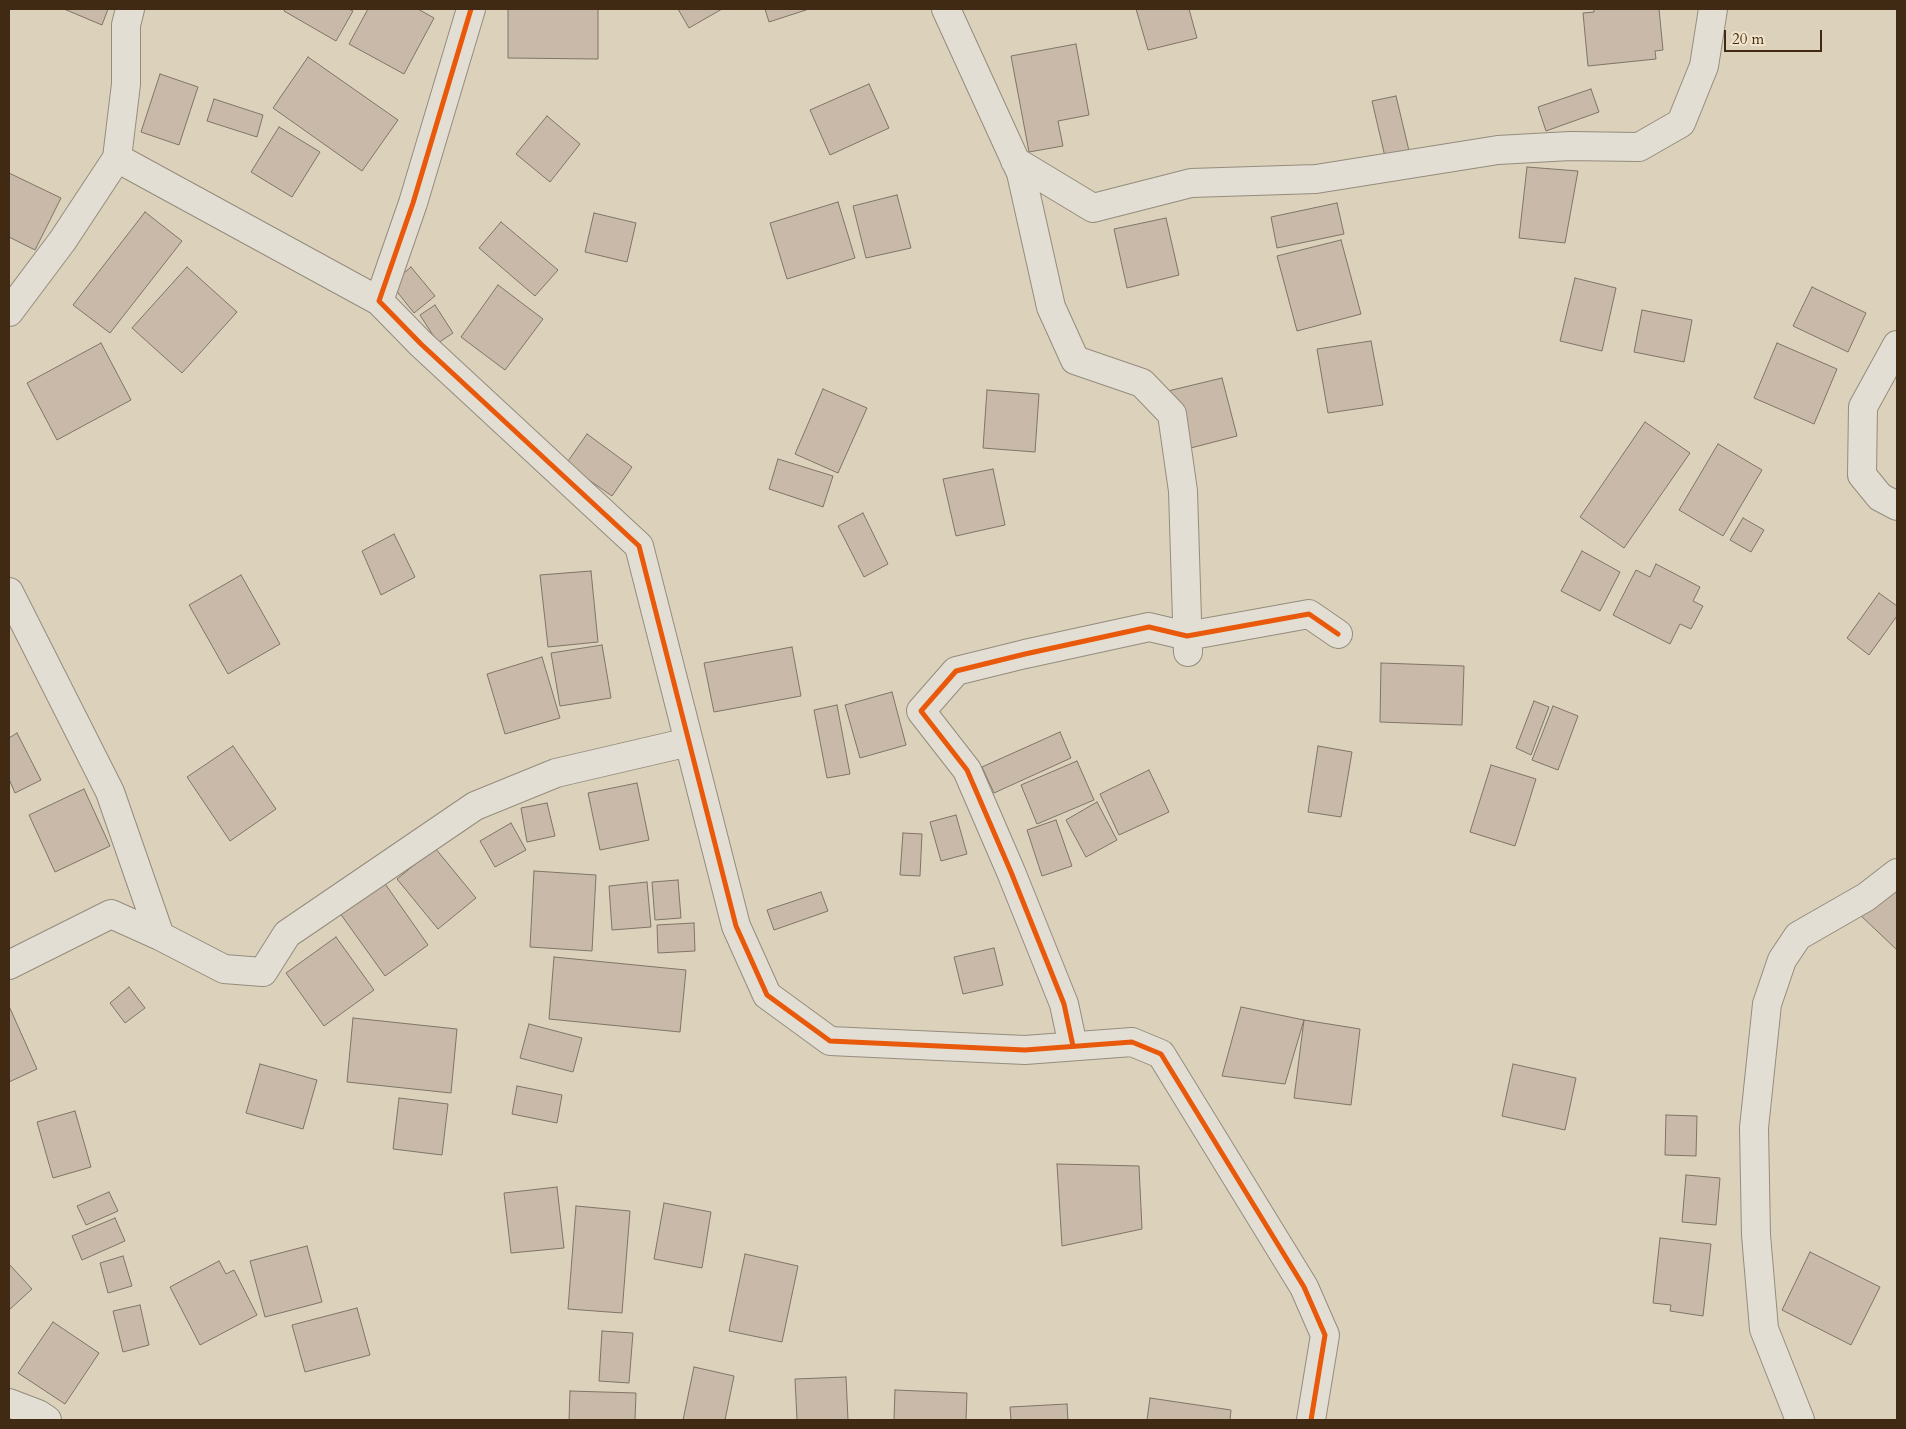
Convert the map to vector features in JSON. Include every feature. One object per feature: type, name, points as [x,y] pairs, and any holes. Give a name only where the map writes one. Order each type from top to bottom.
[{"type":"street","points":[[9,312],[64,240],[117,158],[126,84],[126,24],[130,9]]},
{"type":"street","points":[[379,301],[413,203],[471,9]]},
{"type":"street","points":[[946,9],[1021,173],[1051,307],[1075,360],[1142,382],[1172,414],[1183,490],[1188,644]]},
{"type":"street","points":[[1016,161],[1093,208],[1192,183],[1316,179],[1498,150],[1570,146],[1639,147],[1681,123],[1704,66],[1713,9]]},
{"type":"street","points":[[117,158],[379,301],[421,344],[639,546],[736,926],[767,995],[830,1041],[1025,1050],[1132,1042],[1161,1054],[1304,1287],[1325,1335],[1311,1420]]},
{"type":"street","points":[[1897,345],[1863,407],[1862,475],[1880,497],[1897,506]]},
{"type":"street","points":[[9,592],[110,792],[160,936]]},
{"type":"street","points":[[1073,1046],[1064,1004],[1011,872],[967,770],[921,711],[956,671],[1149,627],[1188,644],[1309,614],[1338,634]]},
{"type":"street","points":[[9,965],[111,914],[160,936],[224,969],[263,972],[287,934],[475,806],[556,773],[689,742]]},
{"type":"street","points":[[1800,1420],[1764,1329],[1757,1245],[1754,1128],[1767,1004],[1782,960],[1798,936],[1866,897],[1897,873]]},
{"type":"street","points":[[9,1403],[38,1414],[47,1420]]},
{"type":"building","points":[[64,9],[108,9],[102,25]]},
{"type":"building","points":[[285,9],[349,9],[353,11],[336,41],[284,11]]},
{"type":"building","points":[[368,9],[418,9],[434,18],[404,74],[349,44]]},
{"type":"building","points":[[508,9],[598,9],[598,59],[508,58]]},
{"type":"building","points":[[678,9],[722,9],[689,28]]},
{"type":"building","points":[[765,9],[809,9],[769,22]]},
{"type":"building","points":[[1136,9],[1189,9],[1197,38],[1148,50]]},
{"type":"building","points":[[1594,9],[1659,9],[1663,50],[1655,51],[1656,59],[1588,66],[1583,13],[1594,12]]},
{"type":"building","points":[[1076,44],[1089,115],[1058,121],[1063,146],[1029,152],[1011,56]]},
{"type":"building","points":[[308,57],[398,120],[362,171],[273,108]]},
{"type":"building","points":[[160,74],[198,87],[179,145],[141,132]]},
{"type":"building","points":[[869,84],[889,128],[830,155],[810,110]]},
{"type":"building","points":[[1591,89],[1599,112],[1546,131],[1538,107]]},
{"type":"building","points":[[1396,96],[1410,155],[1386,161],[1372,101]]},
{"type":"building","points":[[214,99],[263,115],[257,137],[207,121]]},
{"type":"building","points":[[547,116],[580,144],[550,182],[516,154]]},
{"type":"building","points":[[279,127],[320,152],[292,197],[251,172]]},
{"type":"building","points":[[1527,167],[1578,171],[1565,243],[1519,238]]},
{"type":"building","points":[[9,173],[61,198],[35,250],[9,237]]},
{"type":"building","points":[[897,195],[911,248],[866,258],[853,206]]},
{"type":"building","points":[[838,202],[855,258],[787,279],[770,223]]},
{"type":"building","points":[[1337,203],[1344,234],[1277,248],[1271,217]]},
{"type":"building","points":[[145,212],[182,241],[110,333],[73,305]]},
{"type":"building","points":[[594,213],[636,223],[627,262],[585,252]]},
{"type":"building","points":[[1166,218],[1179,275],[1127,288],[1114,229]]},
{"type":"building","points":[[501,222],[558,270],[535,296],[479,248]]},
{"type":"building","points":[[1341,240],[1361,314],[1297,331],[1277,256]]},
{"type":"building","points":[[187,267],[237,312],[182,373],[132,328]]},
{"type":"building","points":[[411,267],[435,296],[414,313],[391,284]]},
{"type":"building","points":[[1575,278],[1616,288],[1602,351],[1560,341]]},
{"type":"building","points":[[498,285],[543,319],[505,370],[461,337]]},
{"type":"building","points":[[1812,287],[1866,313],[1848,352],[1793,326]]},
{"type":"building","points":[[435,305],[453,333],[438,343],[420,315]]},
{"type":"building","points":[[1642,310],[1692,320],[1684,362],[1634,352]]},
{"type":"building","points":[[1371,341],[1383,405],[1328,413],[1317,349]]},
{"type":"building","points":[[101,343],[131,400],[57,440],[27,383]]},
{"type":"building","points":[[1777,343],[1837,369],[1814,424],[1754,398]]},
{"type":"building","points":[[1222,378],[1237,436],[1183,450],[1168,391]]},
{"type":"building","points":[[823,389],[867,408],[838,473],[795,454]]},
{"type":"building","points":[[987,390],[1039,394],[1035,452],[983,448]]},
{"type":"building","points":[[1645,422],[1690,453],[1624,548],[1580,517]]},
{"type":"building","points":[[587,434],[632,467],[612,496],[566,464]]},
{"type":"building","points":[[1718,444],[1762,470],[1723,536],[1679,510]]},
{"type":"building","points":[[778,459],[833,476],[823,507],[769,489]]},
{"type":"building","points":[[993,469],[1005,525],[956,536],[943,479]]},
{"type":"building","points":[[863,513],[888,564],[864,577],[838,526]]},
{"type":"building","points":[[1743,518],[1764,530],[1751,552],[1730,540]]},
{"type":"building","points":[[394,534],[415,577],[381,595],[362,551]]},
{"type":"building","points":[[1582,551],[1620,572],[1600,611],[1561,591]]},
{"type":"building","points":[[1656,564],[1700,587],[1693,601],[1703,606],[1691,629],[1680,624],[1670,644],[1613,615],[1636,570],[1650,577]]},
{"type":"building","points":[[591,571],[598,642],[548,647],[540,575]]},
{"type":"building","points":[[241,575],[280,644],[228,674],[189,605]]},
{"type":"building","points":[[1879,593],[1897,606],[1897,616],[1869,655],[1847,638]]},
{"type":"building","points":[[602,645],[611,698],[560,706],[551,653]]},
{"type":"building","points":[[792,647],[801,696],[714,712],[704,663]]},
{"type":"building","points":[[542,657],[560,718],[505,734],[487,674]]},
{"type":"building","points":[[1381,663],[1464,666],[1462,725],[1380,722]]},
{"type":"building","points":[[892,692],[906,745],[860,758],[845,705]]},
{"type":"building","points":[[1534,701],[1549,707],[1531,755],[1516,748]]},
{"type":"building","points":[[837,705],[850,774],[827,778],[814,710]]},
{"type":"building","points":[[1553,706],[1578,716],[1558,770],[1532,760]]},
{"type":"building","points":[[1060,732],[1071,758],[994,793],[982,767]]},
{"type":"building","points":[[17,733],[41,780],[15,793],[9,779],[9,738]]},
{"type":"building","points":[[233,746],[276,809],[230,841],[187,777]]},
{"type":"building","points":[[1318,746],[1352,752],[1341,817],[1308,812]]},
{"type":"building","points":[[1077,761],[1094,800],[1037,824],[1021,785]]},
{"type":"building","points":[[1491,765],[1536,779],[1515,846],[1470,832]]},
{"type":"building","points":[[1149,770],[1169,812],[1119,835],[1100,794]]},
{"type":"building","points":[[637,783],[649,840],[600,850],[588,793]]},
{"type":"building","points":[[84,789],[110,846],[55,872],[29,815]]},
{"type":"building","points":[[1097,802],[1117,840],[1086,857],[1066,820]]},
{"type":"building","points":[[547,803],[555,836],[527,842],[521,808]]},
{"type":"building","points":[[956,815],[967,854],[941,861],[930,822]]},
{"type":"building","points":[[1056,820],[1072,866],[1042,876],[1027,830]]},
{"type":"building","points":[[511,823],[526,850],[495,867],[480,841]]},
{"type":"building","points":[[903,833],[922,834],[920,876],[900,875]]},
{"type":"building","points":[[435,848],[476,898],[438,929],[397,879]]},
{"type":"building","points":[[534,871],[596,875],[592,951],[530,947]]},
{"type":"building","points":[[381,878],[428,945],[385,976],[337,909]]},
{"type":"building","points":[[678,880],[681,918],[655,920],[652,882]]},
{"type":"building","points":[[1897,881],[1897,950],[1857,912]]},
{"type":"building","points":[[647,882],[651,927],[612,930],[609,886]]},
{"type":"building","points":[[821,892],[828,911],[774,930],[767,910]]},
{"type":"building","points":[[694,923],[695,951],[658,953],[657,925]]},
{"type":"building","points":[[336,937],[374,990],[324,1026],[286,973]]},
{"type":"building","points":[[994,948],[1003,985],[963,994],[954,957]]},
{"type":"building","points":[[554,957],[686,970],[680,1032],[549,1019]]},
{"type":"building","points":[[129,987],[145,1008],[125,1023],[110,1003]]},
{"type":"building","points":[[9,1006],[37,1069],[9,1082]]},
{"type":"building","points":[[1241,1007],[1304,1020],[1285,1084],[1222,1076]]},
{"type":"building","points":[[353,1018],[457,1029],[451,1093],[347,1082]]},
{"type":"building","points":[[1304,1020],[1360,1029],[1351,1105],[1294,1098]]},
{"type":"building","points":[[529,1024],[582,1038],[573,1072],[520,1058]]},
{"type":"building","points":[[260,1064],[317,1080],[303,1129],[246,1113]]},
{"type":"building","points":[[1513,1064],[1576,1078],[1565,1130],[1502,1116]]},
{"type":"building","points":[[517,1086],[562,1095],[557,1123],[512,1114]]},
{"type":"building","points":[[399,1098],[448,1104],[442,1155],[393,1149]]},
{"type":"building","points":[[75,1111],[91,1167],[53,1178],[37,1122]]},
{"type":"building","points":[[1666,1115],[1697,1116],[1696,1156],[1665,1155]]},
{"type":"building","points":[[1057,1164],[1139,1166],[1142,1229],[1062,1246]]},
{"type":"building","points":[[1686,1175],[1720,1178],[1716,1225],[1682,1222]]},
{"type":"building","points":[[557,1187],[564,1248],[511,1253],[504,1193]]},
{"type":"building","points":[[109,1192],[118,1211],[86,1225],[77,1206]]},
{"type":"building","points":[[664,1203],[711,1212],[702,1268],[654,1259]]},
{"type":"building","points":[[576,1206],[630,1211],[622,1313],[568,1309]]},
{"type":"building","points":[[115,1218],[125,1241],[82,1260],[72,1236]]},
{"type":"building","points":[[1660,1238],[1711,1244],[1703,1316],[1670,1311],[1671,1305],[1653,1303]]},
{"type":"building","points":[[307,1246],[322,1302],[265,1317],[250,1261]]},
{"type":"building","points":[[1810,1252],[1880,1287],[1851,1345],[1782,1310]]},
{"type":"building","points":[[745,1254],[798,1266],[782,1342],[729,1331]]},
{"type":"building","points":[[123,1256],[132,1286],[108,1293],[100,1263]]},
{"type":"building","points":[[219,1261],[226,1274],[234,1270],[257,1315],[200,1345],[170,1287]]},
{"type":"building","points":[[9,1264],[32,1289],[9,1310]]},
{"type":"building","points":[[140,1305],[149,1345],[123,1352],[113,1311]]},
{"type":"building","points":[[357,1308],[370,1355],[305,1372],[292,1325]]},
{"type":"building","points":[[53,1322],[99,1353],[65,1404],[18,1373]]},
{"type":"building","points":[[602,1331],[633,1333],[629,1383],[599,1381]]},
{"type":"building","points":[[694,1367],[734,1376],[725,1420],[683,1420]]},
{"type":"building","points":[[846,1377],[848,1420],[797,1420],[795,1379]]},
{"type":"building","points":[[895,1390],[967,1393],[966,1420],[894,1420]]},
{"type":"building","points":[[570,1391],[636,1393],[635,1420],[569,1420]]},
{"type":"building","points":[[1150,1398],[1231,1410],[1230,1420],[1147,1420]]},
{"type":"building","points":[[1067,1404],[1068,1420],[1011,1420],[1010,1407]]},
{"type":"cycle path","points":[[471,9],[413,203],[379,301],[421,344],[639,546],[736,926],[767,995],[830,1041],[1025,1050],[1132,1042],[1161,1054],[1304,1287],[1325,1335],[1311,1420]]},
{"type":"cycle path","points":[[1073,1046],[1064,1004],[1011,872],[967,770],[921,711],[956,671],[1149,627],[1187,636],[1309,614],[1338,634]]}]
